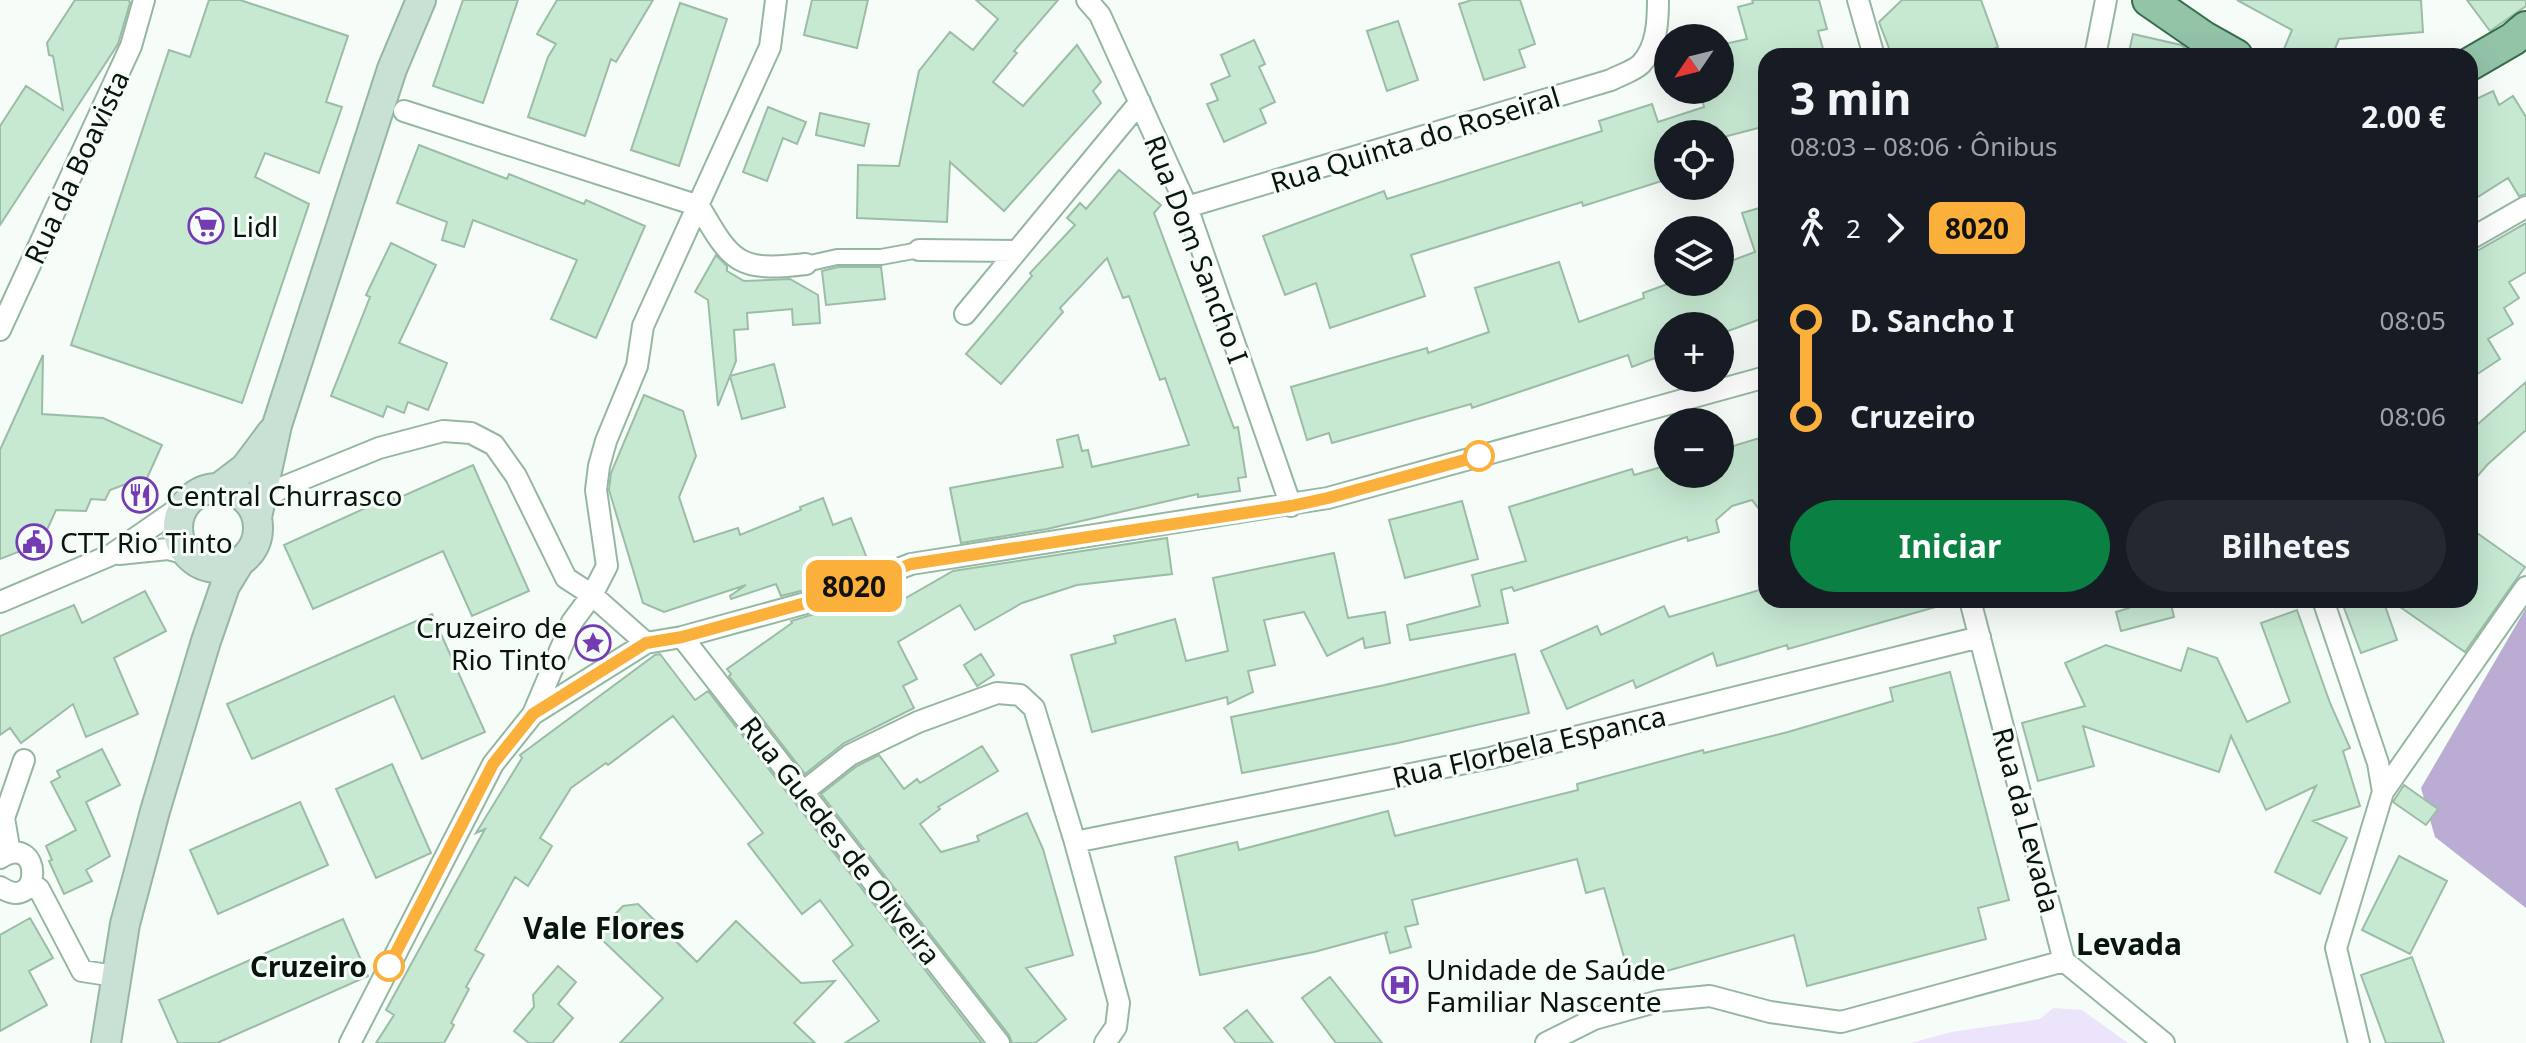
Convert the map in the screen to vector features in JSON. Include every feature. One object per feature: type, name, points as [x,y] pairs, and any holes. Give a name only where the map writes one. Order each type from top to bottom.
[{"type":"main road","points":[[106,1043],[125,924],[206,641],[225,586],[256,543],[259,510],[277,425],[392,69],[421,0]]},
{"type":"main road","points":[[2149,0],[2222,48]]},
{"type":"main road","points":[[392,69],[403,9]]},
{"type":"main road","points":[[2478,59],[2526,28]]},
{"type":"main road","points":[[220,487],[245,468],[277,425]]},
{"type":"main road","points":[[206,641],[208,609],[193,559],[180,543],[180,515],[186,503],[207,489],[220,487],[233,490],[259,510]]},
{"type":"main road","points":[[193,559],[212,569],[239,563]]},
{"type":"street","name":"Rua da Boavista","points":[[0,330],[131,46],[144,0]]},
{"type":"street","points":[[350,1043],[493,764],[533,714],[572,622],[592,595],[607,566],[596,490],[606,441],[637,366],[643,326],[770,47],[776,0]]},
{"type":"street","name":"Rua Dom Sancho I","points":[[1087,0],[1100,15],[1187,207],[1291,506]]},
{"type":"street","name":"Rua Quinta do Roseiral","points":[[1187,207],[1611,80],[1641,64],[1653,45],[1658,24],[1658,0]]},
{"type":"street","points":[[1858,0],[1872,48]]},
{"type":"street","points":[[2097,48],[2106,0]]},
{"type":"street","points":[[965,314],[1140,102]]},
{"type":"street","points":[[404,111],[699,206],[716,235],[740,262],[773,268],[837,257],[881,257],[919,250],[1016,251]]},
{"type":"street","points":[[2478,234],[2526,207]]},
{"type":"street","points":[[533,714],[646,643],[682,637],[824,598],[911,564],[1328,498],[1758,379]]},
{"type":"street","points":[[259,510],[281,488],[379,448],[443,431],[471,433],[494,445],[516,476],[566,578],[592,595],[646,643]]},
{"type":"street","points":[[0,602],[111,555],[186,503]]},
{"type":"street","points":[[111,555],[168,549],[193,559]]},
{"type":"street","points":[[2359,1043],[2336,948],[2383,792],[2526,587]]},
{"type":"street","name":"Rua da Levada","points":[[1972,608],[2064,961]]},
{"type":"street","points":[[2326,608],[2378,763],[2383,792]]},
{"type":"street","name":"Rua Guedes de Oliveira","points":[[682,637],[999,1043]]},
{"type":"street","name":"Rua Florbela Espanca","points":[[1075,842],[1490,758],[1980,637]]},
{"type":"street","points":[[803,792],[850,755],[918,722],[997,693],[1020,695],[1034,708],[1119,1003],[1116,1027],[1105,1043]]},
{"type":"street","points":[[0,887],[14,893],[21,892],[33,877],[32,864],[22,855],[5,856],[4,818],[24,760]]},
{"type":"street","points":[[31,883],[39,889],[82,971],[115,976]]},
{"type":"street","points":[[1546,1043],[1594,1019],[1659,1001],[1710,996],[1770,1012],[1841,1022],[2064,961],[2164,1043]]},
{"type":"shaded area","points":[[2526,608],[2526,908],[2435,837],[2421,788]]},
{"type":"shaded area","points":[[2053,1008],[2082,1010],[2128,1043],[1911,1043],[1951,1032],[2040,1019]]},
{"type":"building","points":[[75,0],[129,0],[130,3],[118,44],[0,225],[0,126],[26,86],[63,110],[53,56],[49,55],[47,43]]},
{"type":"building","name":"Lidl","points":[[209,0],[240,0],[348,36],[326,102],[342,107],[319,173],[265,153],[255,177],[309,204],[242,403],[71,345],[169,50],[190,57]]},
{"type":"building","points":[[463,0],[518,0],[483,103],[433,86]]},
{"type":"building","points":[[557,0],[653,0],[616,62],[611,59],[585,136],[528,117],[548,57],[556,44],[537,34]]},
{"type":"building","points":[[812,0],[868,0],[857,48],[804,35]]},
{"type":"building","points":[[976,0],[1058,0],[1014,51],[1017,53],[993,82],[1023,106],[1077,45],[1101,82],[1093,91],[1101,103],[1004,211],[950,162],[947,222],[857,218],[858,165],[899,166],[919,71],[950,32],[973,50],[998,19]]},
{"type":"building","points":[[1472,0],[1520,0],[1535,44],[1519,50],[1525,67],[1484,80],[1459,4]]},
{"type":"building","points":[[1752,0],[1819,0],[1827,29],[1818,31],[1823,48],[1758,48],[1758,128],[1734,134],[1734,120],[1664,120],[1704,107],[1703,104],[1734,104],[1734,42],[1747,39],[1738,7],[1753,3]]},
{"type":"building","points":[[1902,0],[1981,0],[1998,47],[1889,48],[1879,22]]},
{"type":"building","points":[[2237,0],[2421,0],[2423,32],[2339,39],[2335,48],[2284,48],[2292,30]]},
{"type":"building","points":[[2467,0],[2526,0],[2526,6],[2490,31]]},
{"type":"building","points":[[680,3],[727,19],[679,166],[631,150]]},
{"type":"building","points":[[1398,21],[1418,80],[1387,91],[1367,31]]},
{"type":"building","points":[[2133,34],[2185,48],[2130,48]]},
{"type":"building","points":[[1254,40],[1265,64],[1259,67],[1275,102],[1260,109],[1266,123],[1224,142],[1207,104],[1218,100],[1211,84],[1230,76],[1221,55]]},
{"type":"building","points":[[2493,91],[2499,105],[2513,96],[2526,117],[2526,194],[2519,196],[2508,178],[2478,197],[2478,98]]},
{"type":"building","points":[[1652,104],[1657,120],[1654,120],[1654,183],[1583,206],[1582,202],[1411,255],[1425,296],[1330,328],[1316,283],[1285,295],[1263,236],[1384,191],[1387,199],[1602,131],[1599,121]]},
{"type":"building","points":[[768,107],[806,122],[797,144],[783,138],[767,181],[743,172]]},
{"type":"building","points":[[820,113],[869,124],[864,146],[816,135]]},
{"type":"building","points":[[419,145],[507,179],[509,174],[584,204],[586,200],[645,226],[596,338],[551,319],[577,260],[473,220],[464,247],[442,240],[447,222],[397,203]]},
{"type":"building","points":[[1119,170],[1161,205],[1154,213],[1234,428],[1238,427],[1246,477],[1238,478],[1240,491],[1198,497],[1198,494],[1047,529],[961,543],[950,488],[1063,467],[1057,440],[1078,435],[1082,451],[1088,450],[1092,467],[1189,445],[1165,378],[1160,380],[1129,296],[1123,298],[1107,258],[1060,308],[1063,312],[1001,384],[966,354],[1032,276],[1030,273],[1075,225],[1067,218],[1080,203],[1086,209]]},
{"type":"building","points":[[1758,208],[1758,320],[1734,329],[1734,312],[1654,312],[1654,358],[1632,367],[1628,355],[1472,408],[1471,404],[1332,443],[1329,433],[1307,440],[1291,387],[1427,348],[1428,353],[1489,332],[1475,288],[1559,262],[1579,322],[1644,298],[1643,293],[1654,289],[1654,296],[1734,296],[1734,260],[1755,252],[1742,213]]},
{"type":"building","points":[[2526,223],[2526,272],[2509,282],[2519,298],[2504,308],[2513,324],[2488,339],[2500,359],[2478,374],[2478,250]]},
{"type":"building","points":[[391,243],[436,265],[399,343],[447,363],[428,410],[408,402],[404,413],[387,406],[383,417],[331,396],[370,297],[366,295]]},
{"type":"building","points":[[716,255],[727,266],[727,271],[744,281],[790,279],[818,295],[820,323],[793,325],[792,309],[747,313],[748,329],[734,330],[736,361],[718,406],[708,300],[695,292]]},
{"type":"building","points":[[838,267],[881,267],[885,299],[826,305],[822,271]]},
{"type":"building","points":[[43,355],[42,414],[103,418],[162,445],[143,487],[131,482],[110,490],[105,500],[91,499],[86,511],[56,510],[41,543],[0,559],[0,450]]},
{"type":"building","points":[[774,364],[785,407],[742,419],[730,376]]},
{"type":"building","points":[[2526,382],[2526,430],[2478,476],[2478,424]]},
{"type":"building","points":[[644,395],[683,411],[696,456],[679,497],[694,542],[738,528],[740,535],[823,498],[833,525],[851,518],[870,566],[820,586],[781,596],[776,584],[731,599],[730,596],[746,585],[664,612],[643,603],[609,490],[611,473]]},
{"type":"building","points":[[1758,438],[1758,508],[1752,500],[1732,506],[1716,520],[1719,532],[1688,541],[1687,537],[1514,591],[1512,587],[1501,590],[1508,623],[1410,640],[1407,625],[1480,606],[1472,575],[1526,561],[1509,507],[1632,469],[1634,475],[1654,469],[1654,488],[1734,488],[1734,446]]},
{"type":"building","points":[[473,465],[529,591],[472,616],[443,551],[313,609],[284,545],[392,496],[394,500]]},
{"type":"building","points":[[1462,501],[1478,559],[1405,578],[1389,520]]},
{"type":"building","points":[[2478,534],[2525,567],[2465,652],[2402,608],[2478,608]]},
{"type":"building","points":[[1167,538],[1172,574],[1077,585],[1022,603],[975,630],[960,605],[898,642],[917,679],[903,686],[914,708],[844,743],[805,774],[729,676],[731,674],[727,669],[791,621],[894,585],[904,599],[953,571]]},
{"type":"building","points":[[1334,553],[1348,618],[1385,612],[1390,643],[1365,648],[1363,638],[1327,656],[1304,612],[1264,620],[1275,665],[1248,671],[1253,692],[1228,704],[1227,697],[1092,732],[1071,655],[1116,643],[1114,636],[1175,619],[1186,661],[1228,651],[1213,578]]},
{"type":"building","points":[[1758,590],[1758,608],[1932,608],[1717,666],[1713,653],[1636,688],[1633,680],[1567,709],[1541,651],[1597,626],[1601,635],[1664,606],[1669,617]]},
{"type":"building","points":[[145,591],[166,631],[114,658],[138,714],[86,737],[73,704],[21,743],[10,728],[0,735],[0,636],[74,605],[82,623]]},
{"type":"building","points":[[2129,608],[2172,608],[2174,617],[2121,631],[2116,612]]},
{"type":"building","points":[[2344,608],[2386,608],[2397,640],[2361,653]]},
{"type":"building","points":[[2297,610],[2330,703],[2350,748],[2343,751],[2360,806],[2313,821],[2347,838],[2320,894],[2275,872],[2316,786],[2266,810],[2231,736],[2219,772],[2083,726],[2094,766],[2038,781],[2022,723],[2085,706],[2065,663],[2106,645],[2181,671],[2188,648],[2217,658],[2247,722],[2290,702],[2261,623]]},
{"type":"building","points":[[432,614],[485,732],[422,759],[394,696],[252,759],[227,704]]},
{"type":"building","points":[[660,654],[695,700],[708,691],[982,1043],[845,1043],[879,1021],[833,961],[853,945],[820,900],[802,914],[748,844],[763,833],[673,716],[608,765],[606,763],[571,788],[540,838],[552,846],[528,886],[515,877],[475,950],[484,955],[466,987],[469,989],[444,1043],[376,1043],[394,1015],[386,1010],[485,829],[476,833],[522,758],[520,755]]},
{"type":"building","points":[[981,654],[994,675],[977,686],[964,665]]},
{"type":"building","points":[[1515,654],[1529,713],[1398,743],[1242,773],[1231,717]]},
{"type":"building","points":[[1950,672],[2009,900],[1978,908],[1986,939],[1807,986],[1794,935],[1631,981],[1604,888],[1586,893],[1577,859],[1412,900],[1418,924],[1405,927],[1411,947],[1390,953],[1385,934],[1388,932],[1314,952],[1200,975],[1175,857],[1237,842],[1239,850],[1388,811],[1395,836],[1578,790],[1577,784],[1703,750],[1704,753],[1788,732],[1893,701],[1890,688]]},
{"type":"building","points":[[982,746],[998,771],[938,807],[940,809],[920,824],[941,852],[979,841],[977,836],[1027,813],[1043,849],[1073,955],[1026,968],[1066,1019],[1035,1043],[1012,1043],[1009,1035],[821,794],[857,766],[879,755],[904,789],[917,779],[920,783]]},
{"type":"building","points":[[102,749],[120,785],[86,802],[110,856],[86,870],[92,881],[64,894],[49,861],[52,860],[46,846],[76,830],[51,782],[60,777],[57,771]]},
{"type":"building","points":[[392,764],[431,853],[376,878],[336,789]]},
{"type":"building","points":[[2404,785],[2438,809],[2426,825],[2393,802]]},
{"type":"building","points":[[300,802],[328,865],[218,914],[190,850]]},
{"type":"building","points":[[2399,856],[2447,881],[2410,954],[2362,930]]},
{"type":"building","points":[[638,904],[697,962],[736,921],[801,983],[835,981],[794,1023],[815,1043],[620,1043],[663,998],[596,934],[623,906]]},
{"type":"building","points":[[30,918],[53,958],[29,971],[47,1005],[0,1031],[0,935]]},
{"type":"building","points":[[343,919],[368,976],[217,1043],[178,1043],[159,1000]]},
{"type":"building","points":[[2412,957],[2444,1043],[2386,1043],[2361,975]]},
{"type":"building","points":[[558,966],[576,982],[558,1004],[573,1018],[552,1043],[529,1043],[514,1031],[534,1007],[533,995]]},
{"type":"building","points":[[1330,977],[1382,1043],[1336,1043],[1302,998]]},
{"type":"building","points":[[1247,1010],[1273,1043],[1236,1043],[1224,1028]]},
{"type":"bus line","name":"8020","points":[[389,966],[493,764],[533,714],[646,643],[682,637],[824,598],[911,564],[1291,506],[1479,456]]},
{"type":"place","name":"Lidl","points":[[206,226]]},
{"type":"place","name":"Central Churrasco","points":[[140,495]]},
{"type":"place","name":"CTT Rio Tinto","points":[[34,542]]},
{"type":"place","name":"Cruzeiro de Rio Tinto","points":[[593,643]]},
{"type":"place","name":"Cruzeiro","points":[[389,966]]},
{"type":"place","name":"Unidade de Saúde Familiar Nascente","points":[[1400,985]]},
{"type":"district","name":"Vale Flores","points":[[604,927]]},
{"type":"district","name":"Levada","points":[[2129,943]]}]
